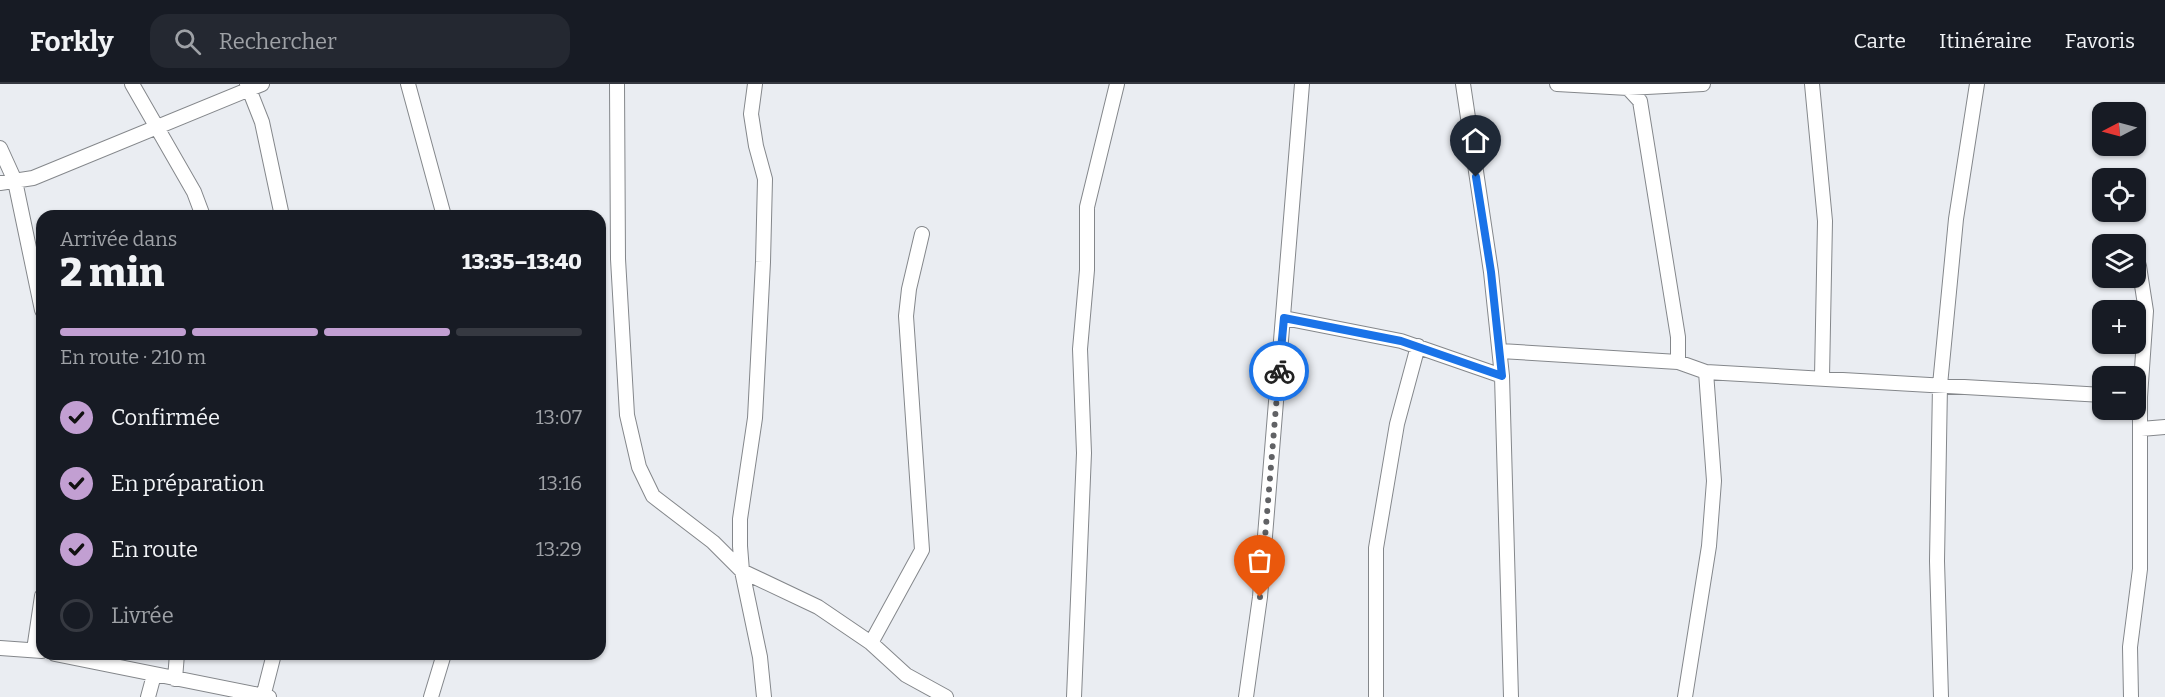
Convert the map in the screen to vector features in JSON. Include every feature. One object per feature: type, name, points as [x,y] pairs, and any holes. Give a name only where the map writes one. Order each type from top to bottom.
[{"type":"street","points":[[132,84],[194,192],[201,210]]},
{"type":"street","points":[[408,84],[442,210]]},
{"type":"street","points":[[617,84],[618,259],[627,415],[639,466],[653,496],[713,542],[742,571],[818,607],[871,643],[906,675],[946,697]]},
{"type":"street","points":[[755,84],[751,114],[756,146],[765,179],[765,190],[755,418],[740,519],[742,571],[760,657],[764,697]]},
{"type":"street","points":[[1074,697],[1084,453],[1080,349],[1087,270],[1087,207],[1117,84]]},
{"type":"street","points":[[1246,697],[1260,597],[1302,84]]},
{"type":"street","points":[[1463,84],[1491,272],[1502,376],[1511,697]]},
{"type":"street","points":[[1557,84],[1628,86],[1702,84]]},
{"type":"street","points":[[1812,84],[1825,221],[1822,377]]},
{"type":"street","points":[[1941,697],[1937,561],[1940,385],[1956,219],[1977,84]]},
{"type":"street","points":[[0,183],[33,178],[159,128],[253,86],[281,210]]},
{"type":"street","points":[[1628,86],[1640,101],[1678,337],[1678,362]]},
{"type":"street","points":[[0,148],[15,181],[36,281]]},
{"type":"street","points":[[871,643],[922,550],[906,316],[909,289],[922,234]]},
{"type":"street","points":[[2141,366],[2146,311],[2142,288]]},
{"type":"street","points":[[1284,318],[1418,346],[1502,376]]},
{"type":"street","points":[[1376,697],[1376,548],[1397,424],[1418,346]]},
{"type":"street","points":[[1500,351],[1678,362],[1706,372],[2092,393]]},
{"type":"street","points":[[1685,697],[1708,546],[1714,481],[1706,372]]},
{"type":"street","points":[[2131,697],[2130,647],[2140,569],[2140,420]]},
{"type":"street","points":[[2141,429],[2165,427]]},
{"type":"street","points":[[0,648],[36,650]]},
{"type":"street","points":[[83,660],[265,696],[273,660]]},
{"type":"street","points":[[175,679],[177,660]]},
{"type":"street","points":[[431,697],[442,660]]},
{"type":"street","points":[[148,697],[154,675]]},
{"type":"way so far","points":[[1260,597],[1279,371]]},
{"type":"route","points":[[1279,371],[1284,318],[1401,341],[1502,376],[1491,272],[1476,177]]}]
